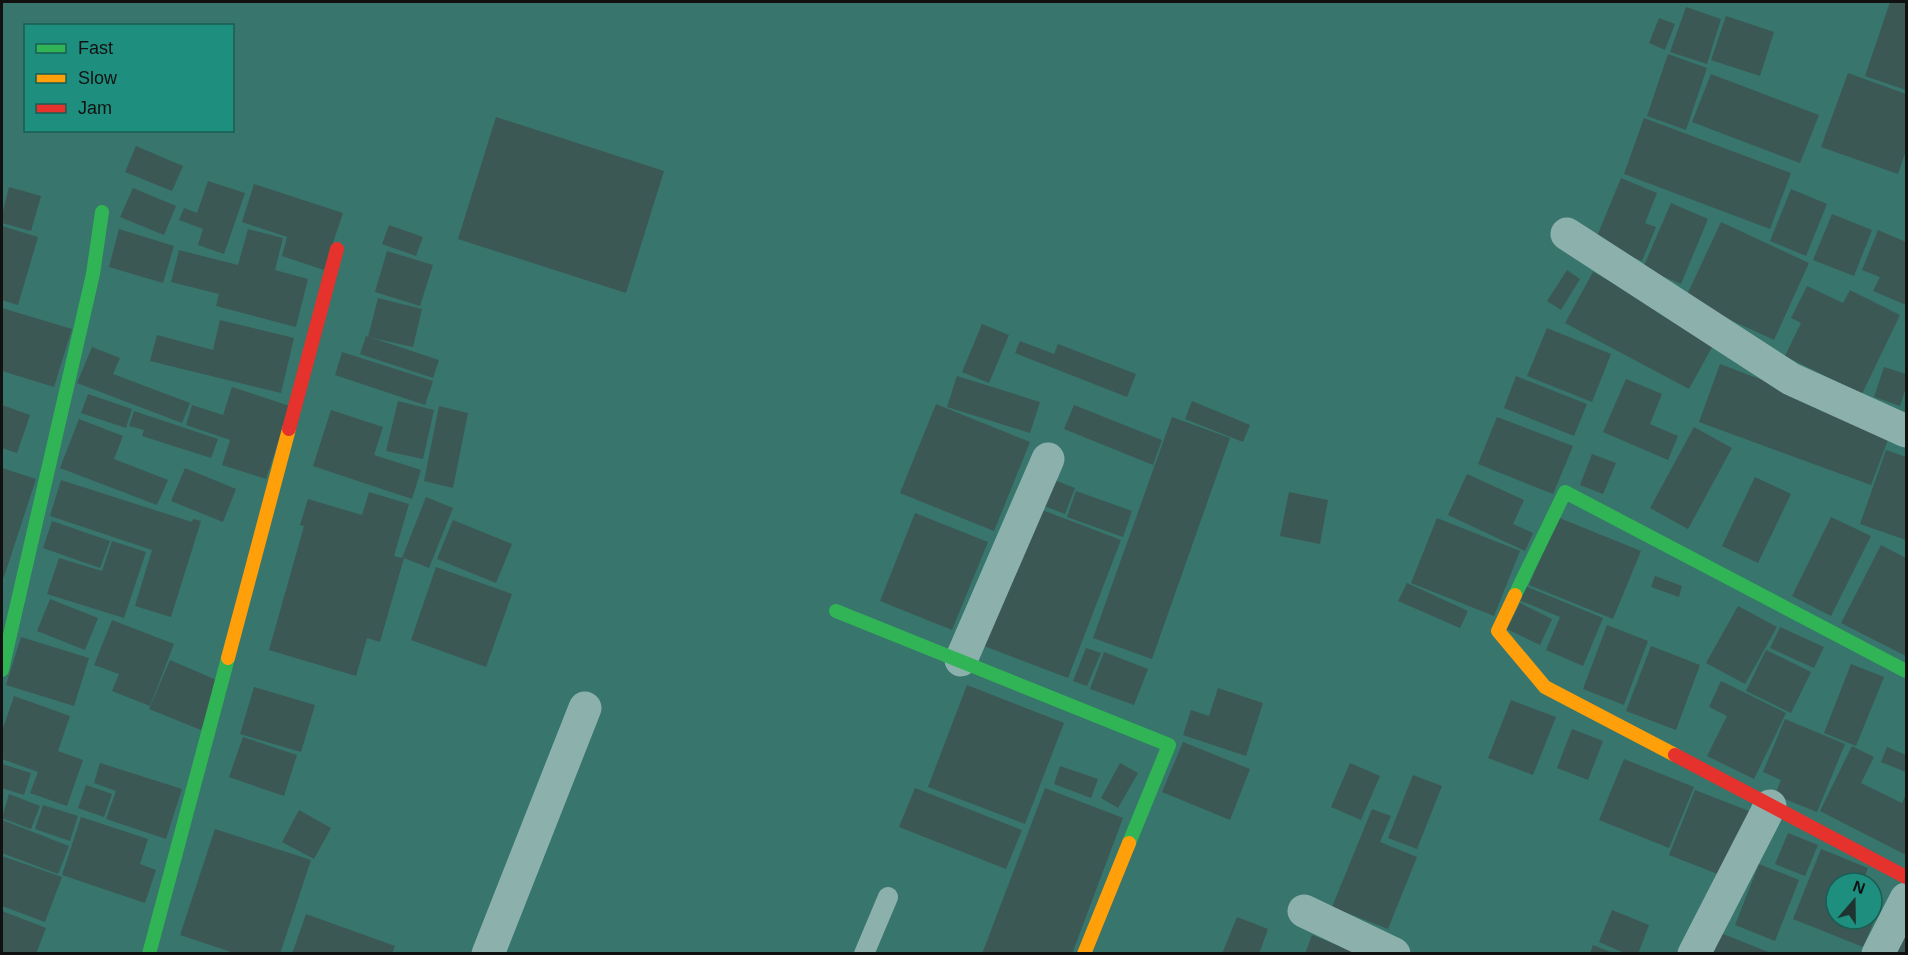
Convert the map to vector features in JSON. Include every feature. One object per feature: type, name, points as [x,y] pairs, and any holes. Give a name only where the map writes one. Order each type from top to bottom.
[{"type":"street","points":[[2,670],[93,274],[102,212]]},
{"type":"street","points":[[1567,234],[1791,379],[1906,431]]},
{"type":"street","points":[[149,954],[337,249]]},
{"type":"street","points":[[961,660],[1048,459]]},
{"type":"street","points":[[1906,671],[1565,492],[1498,631],[1545,687],[1906,877]]},
{"type":"street","points":[[836,611],[1169,746],[1084,954]]},
{"type":"street","points":[[488,954],[585,708]]},
{"type":"street","points":[[1694,954],[1770,806]]},
{"type":"street","points":[[1878,954],[1906,899]]},
{"type":"street","points":[[1304,911],[1394,954]]},
{"type":"lane","points":[[864,954],[888,897]]},
{"type":"building","points":[[1890,2],[1906,2],[1906,90],[1865,76]]},
{"type":"building","points":[[1686,7],[1721,19],[1707,64],[1670,52]]},
{"type":"building","points":[[1726,16],[1774,32],[1760,76],[1711,60]]},
{"type":"building","points":[[1659,18],[1675,24],[1665,50],[1649,43]]},
{"type":"building","points":[[1668,54],[1707,68],[1686,130],[1647,116]]},
{"type":"building","points":[[1848,73],[1906,94],[1906,150],[1898,174],[1821,147]]},
{"type":"building","points":[[1711,74],[1819,115],[1800,163],[1692,122]]},
{"type":"building","points":[[496,117],[664,171],[626,293],[458,239]]},
{"type":"building","points":[[1644,118],[1791,173],[1770,229],[1624,174]]},
{"type":"building","points":[[136,146],[183,166],[172,191],[125,172]]},
{"type":"building","points":[[1621,178],[1657,193],[1645,223],[1656,227],[1642,261],[1595,241]]},
{"type":"building","points":[[208,181],[245,193],[224,254],[198,245],[203,229],[179,220],[184,208],[197,213]]},
{"type":"building","points":[[254,184],[343,213],[324,270],[282,256],[287,237],[242,222]]},
{"type":"building","points":[[9,187],[41,196],[31,231],[2,223]]},
{"type":"building","points":[[133,188],[176,206],[164,235],[120,217]]},
{"type":"building","points":[[1791,189],[1827,204],[1806,256],[1770,241]]},
{"type":"building","points":[[1671,203],[1708,219],[1681,284],[1643,268]]},
{"type":"building","points":[[1832,214],[1872,230],[1854,276],[1813,260]]},
{"type":"building","points":[[1721,222],[1809,263],[1774,340],[1685,299]]},
{"type":"building","points":[[389,225],[423,237],[416,256],[382,244]]},
{"type":"building","points":[[2,226],[38,237],[18,305],[2,300]]},
{"type":"building","points":[[119,229],[174,246],[163,283],[109,267]]},
{"type":"building","points":[[248,229],[283,238],[275,270],[308,279],[296,327],[216,306],[219,294],[171,282],[179,250],[238,265]]},
{"type":"building","points":[[1878,230],[1906,242],[1906,305],[1873,291],[1880,277],[1862,270]]},
{"type":"building","points":[[387,251],[433,265],[420,306],[375,292]]},
{"type":"building","points":[[1567,270],[1580,279],[1561,310],[1547,301]]},
{"type":"building","points":[[1593,272],[1717,338],[1689,389],[1565,323]]},
{"type":"building","points":[[1807,286],[1843,303],[1850,290],[1900,315],[1862,394],[1785,356],[1801,323],[1791,318]]},
{"type":"building","points":[[378,298],[422,309],[413,347],[368,337]]},
{"type":"building","points":[[2,308],[72,329],[54,387],[2,371]]},
{"type":"building","points":[[220,320],[294,338],[281,393],[150,361],[157,335],[213,350]]},
{"type":"building","points":[[982,324],[1009,335],[989,383],[962,372]]},
{"type":"building","points":[[1547,328],[1611,354],[1592,402],[1527,376]]},
{"type":"building","points":[[366,336],[439,360],[433,378],[360,354]]},
{"type":"building","points":[[1020,341],[1054,354],[1058,344],[1136,374],[1127,397],[1015,353]]},
{"type":"building","points":[[92,347],[120,358],[113,374],[190,403],[182,423],[77,383]]},
{"type":"building","points":[[342,352],[433,381],[425,405],[335,375]]},
{"type":"building","points":[[1720,364],[1892,429],[1871,485],[1699,422]]},
{"type":"building","points":[[1884,367],[1906,374],[1906,387],[1900,406],[1874,397]]},
{"type":"building","points":[[957,376],[1040,402],[1030,433],[947,407]]},
{"type":"building","points":[[1516,376],[1587,404],[1574,436],[1504,408]]},
{"type":"building","points":[[1626,379],[1662,394],[1650,424],[1678,436],[1668,460],[1603,432]]},
{"type":"building","points":[[232,387],[290,406],[266,479],[222,465],[230,440],[186,425],[192,405],[223,415]]},
{"type":"building","points":[[88,394],[132,409],[126,428],[81,413]]},
{"type":"building","points":[[398,401],[434,410],[423,459],[386,451]]},
{"type":"building","points":[[1192,401],[1250,425],[1243,442],[1185,419]]},
{"type":"building","points":[[936,404],[1030,442],[994,531],[900,493]]},
{"type":"building","points":[[2,405],[30,415],[17,453],[2,448]]},
{"type":"building","points":[[1074,405],[1162,440],[1153,465],[1064,429]]},
{"type":"building","points":[[439,406],[468,413],[453,488],[424,481]]},
{"type":"building","points":[[331,410],[383,427],[374,455],[421,470],[412,499],[313,466]]},
{"type":"building","points":[[134,411],[218,439],[211,458],[142,436],[144,430],[129,426]]},
{"type":"building","points":[[1172,417],[1230,438],[1152,659],[1093,638]]},
{"type":"building","points":[[1497,417],[1573,446],[1553,494],[1478,464]]},
{"type":"building","points":[[79,419],[123,436],[114,459],[168,480],[157,505],[60,468]]},
{"type":"building","points":[[1694,427],[1732,448],[1688,529],[1650,508]]},
{"type":"building","points":[[1886,450],[1906,457],[1906,540],[1860,524]]},
{"type":"building","points":[[1592,454],[1616,463],[1603,494],[1580,485]]},
{"type":"building","points":[[2,468],[36,479],[4,577],[2,576]]},
{"type":"building","points":[[185,468],[236,489],[223,522],[171,501]]},
{"type":"building","points":[[1467,474],[1524,500],[1513,524],[1533,533],[1525,551],[1448,515]]},
{"type":"building","points":[[1755,477],[1791,494],[1758,563],[1722,546]]},
{"type":"building","points":[[1049,478],[1075,488],[1065,514],[1039,504]]},
{"type":"building","points":[[61,480],[192,522],[193,519],[201,521],[171,617],[135,606],[152,550],[50,516]]},
{"type":"building","points":[[1076,491],[1132,511],[1123,537],[1067,517]]},
{"type":"building","points":[[369,492],[409,504],[394,556],[402,558],[426,497],[453,508],[429,568],[404,558],[380,642],[367,638],[356,676],[269,650],[304,526],[300,525],[308,499],[362,515]]},
{"type":"building","points":[[1289,492],[1328,500],[1320,544],[1280,536]]},
{"type":"building","points":[[1037,508],[1121,540],[1068,678],[984,646]]},
{"type":"building","points":[[915,513],[988,542],[952,630],[880,601]]},
{"type":"building","points":[[1557,517],[1641,551],[1613,619],[1529,585]]},
{"type":"building","points":[[1831,517],[1871,536],[1831,616],[1792,596]]},
{"type":"building","points":[[1437,518],[1520,551],[1494,616],[1411,583]]},
{"type":"building","points":[[453,520],[512,544],[496,583],[437,559]]},
{"type":"building","points":[[52,521],[110,541],[100,568],[43,548]]},
{"type":"building","points":[[112,541],[146,552],[124,618],[47,594],[59,558],[102,571]]},
{"type":"building","points":[[1881,545],[1906,558],[1906,656],[1841,623]]},
{"type":"building","points":[[436,567],[512,594],[486,667],[411,640]]},
{"type":"building","points":[[1655,576],[1682,586],[1679,597],[1651,587]]},
{"type":"building","points":[[1407,583],[1468,611],[1460,628],[1398,601]]},
{"type":"building","points":[[1525,586],[1603,618],[1583,666],[1546,650],[1560,617],[1519,600]]},
{"type":"building","points":[[50,599],[98,618],[85,650],[37,631]]},
{"type":"building","points":[[1520,603],[1552,619],[1540,645],[1507,629]]},
{"type":"building","points":[[1738,606],[1777,627],[1745,684],[1706,663]]},
{"type":"building","points":[[112,620],[174,644],[150,706],[112,691],[119,674],[94,665]]},
{"type":"building","points":[[1607,625],[1648,641],[1624,705],[1583,689]]},
{"type":"building","points":[[1780,627],[1824,647],[1814,668],[1770,648]]},
{"type":"building","points":[[21,637],[89,658],[74,706],[6,685]]},
{"type":"building","points":[[1651,646],[1700,665],[1676,730],[1626,711]]},
{"type":"building","points":[[1086,648],[1101,653],[1087,686],[1073,681]]},
{"type":"building","points":[[1766,650],[1811,672],[1791,713],[1746,691]]},
{"type":"building","points":[[1104,652],[1148,669],[1134,705],[1090,689]]},
{"type":"building","points":[[170,660],[221,682],[201,730],[149,709]]},
{"type":"building","points":[[1851,664],[1884,677],[1856,746],[1824,733]]},
{"type":"building","points":[[1721,681],[1786,713],[1754,779],[1707,756],[1727,716],[1709,707]]},
{"type":"building","points":[[967,685],[1064,723],[1025,824],[928,787]]},
{"type":"building","points":[[254,687],[315,705],[301,752],[240,734]]},
{"type":"building","points":[[1218,688],[1263,703],[1246,756],[1183,735],[1191,710],[1209,716]]},
{"type":"building","points":[[14,696],[70,716],[58,751],[83,760],[67,806],[30,793],[38,772],[2,759],[2,731]]},
{"type":"building","points":[[1511,700],[1556,717],[1533,775],[1488,758]]},
{"type":"building","points":[[1785,719],[1845,744],[1817,812],[1775,795],[1781,780],[1763,772]]},
{"type":"building","points":[[1572,729],[1603,741],[1588,780],[1557,768]]},
{"type":"building","points":[[243,737],[297,755],[284,796],[229,777]]},
{"type":"building","points":[[1183,742],[1250,769],[1230,820],[1162,792]]},
{"type":"building","points":[[1852,746],[1874,757],[1861,783],[1902,803],[1906,794],[1906,855],[1820,811]]},
{"type":"building","points":[[1887,747],[1906,755],[1906,772],[1881,762]]},
{"type":"building","points":[[1624,759],[1694,787],[1669,848],[1599,820]]},
{"type":"building","points":[[100,763],[182,789],[166,839],[106,819],[116,791],[94,783]]},
{"type":"building","points":[[1120,763],[1138,773],[1118,808],[1101,798]]},
{"type":"building","points":[[1350,763],[1380,776],[1361,820],[1331,807]]},
{"type":"building","points":[[2,764],[31,773],[24,795],[2,788]]},
{"type":"building","points":[[1060,766],[1098,779],[1091,798],[1054,784]]},
{"type":"building","points":[[1413,775],[1442,786],[1417,849],[1388,838]]},
{"type":"building","points":[[86,785],[112,794],[104,817],[78,808]]},
{"type":"building","points":[[915,788],[1022,830],[1006,869],[899,827]]},
{"type":"building","points":[[1045,788],[1123,818],[1072,954],[982,954]]},
{"type":"building","points":[[1695,790],[1749,811],[1723,876],[1669,855]]},
{"type":"building","points":[[9,794],[40,806],[31,829],[2,818]]},
{"type":"building","points":[[43,805],[78,816],[70,841],[35,829]]},
{"type":"building","points":[[1372,809],[1391,816],[1380,842],[1417,857],[1388,929],[1332,907]]},
{"type":"building","points":[[299,810],[331,828],[314,859],[282,842]]},
{"type":"building","points":[[81,817],[148,839],[140,864],[156,870],[145,903],[62,875]]},
{"type":"building","points":[[2,820],[69,846],[58,874],[2,853]]},
{"type":"building","points":[[215,829],[311,860],[280,954],[237,954],[180,935]]},
{"type":"building","points":[[1788,833],[1818,845],[1805,876],[1775,864]]},
{"type":"building","points":[[1821,849],[1868,868],[1867,871],[1824,871],[1824,931],[1870,931],[1863,947],[1793,919]]},
{"type":"building","points":[[2,856],[62,877],[45,922],[2,906]]},
{"type":"building","points":[[1759,864],[1799,880],[1775,941],[1735,925]]},
{"type":"building","points":[[1612,910],[1649,925],[1638,954],[1627,954],[1599,942]]},
{"type":"building","points":[[2,911],[46,928],[36,954],[2,954]]},
{"type":"building","points":[[306,914],[395,946],[392,954],[292,954]]},
{"type":"building","points":[[1237,917],[1268,929],[1259,954],[1222,954]]},
{"type":"building","points":[[1718,932],[1771,953],[1771,954],[1710,954]]},
{"type":"building","points":[[1904,934],[1906,935],[1906,954],[1896,954]]},
{"type":"building","points":[[1312,935],[1360,954],[1305,954]]},
{"type":"building","points":[[1593,945],[1613,953],[1613,954],[1590,954]]},
{"type":"traffic: fast","points":[[2,670],[93,274],[102,212]]},
{"type":"traffic: fast","points":[[1515,595],[1565,492],[1906,671]]},
{"type":"traffic: fast","points":[[836,611],[1169,745],[1129,843]]},
{"type":"traffic: fast","points":[[149,954],[228,658]]},
{"type":"traffic: slow","points":[[228,658],[289,429]]},
{"type":"traffic: slow","points":[[1515,595],[1498,631],[1545,687],[1675,755]]},
{"type":"traffic: slow","points":[[1084,954],[1129,843]]},
{"type":"traffic: jam","points":[[289,429],[337,249]]},
{"type":"traffic: jam","points":[[1675,755],[1906,877]]}]
